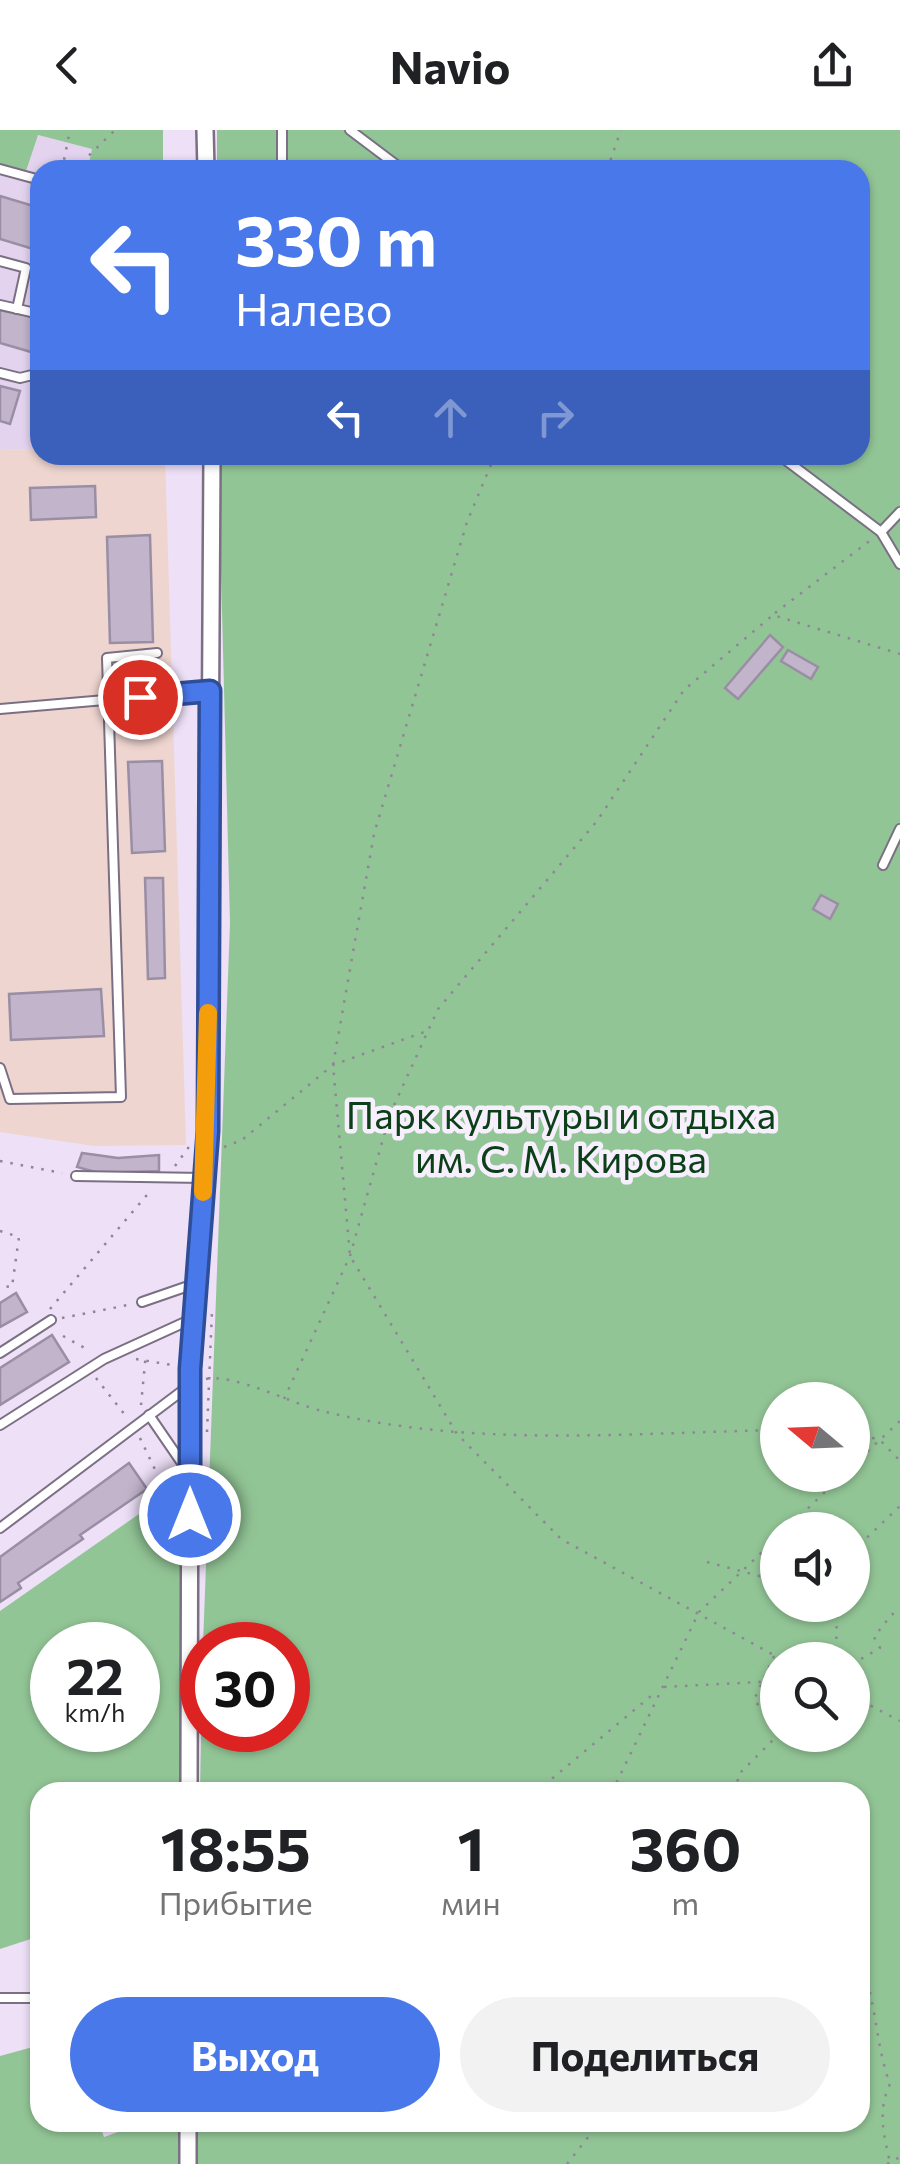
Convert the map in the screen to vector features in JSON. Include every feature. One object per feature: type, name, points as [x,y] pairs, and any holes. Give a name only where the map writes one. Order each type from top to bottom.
[{"type":"street","points":[[206,130],[206,160]]},
{"type":"street","points":[[189,1782],[190,1385],[208,1131],[212,465]]},
{"type":"street","points":[[188,2132],[188,2164]]},
{"type":"lane","points":[[282,130],[282,160]]},
{"type":"lane","points":[[350,130],[390,160]]},
{"type":"lane","points":[[0,169],[30,177]]},
{"type":"lane","points":[[0,260],[26,268],[17,309]]},
{"type":"lane","points":[[0,305],[30,312]]},
{"type":"lane","points":[[0,372],[20,378],[30,376]]},
{"type":"lane","points":[[792,465],[881,532],[900,564]]},
{"type":"lane","points":[[881,532],[900,512]]},
{"type":"lane","points":[[0,1068],[10,1099],[121,1096],[107,658],[157,652]]},
{"type":"lane","points":[[0,710],[210,691]]},
{"type":"lane","points":[[884,865],[900,829]]},
{"type":"lane","points":[[76,1176],[204,1178]]},
{"type":"lane","points":[[142,1302],[196,1284]]},
{"type":"lane","points":[[0,1352],[48,1317]]},
{"type":"lane","points":[[0,1425],[88,1368],[194,1318]]},
{"type":"lane","points":[[0,1528],[190,1385]]},
{"type":"lane","points":[[149,1415],[190,1475]]},
{"type":"lane","points":[[0,1998],[30,1998]]},
{"type":"path","points":[[64,160],[70,130]]},
{"type":"path","points":[[84,160],[115,130]]},
{"type":"path","points":[[610,160],[621,130]]},
{"type":"path","points":[[491,465],[467,522],[374,834],[333,1065],[350,1256],[457,1434],[562,1540],[760,1647]]},
{"type":"path","points":[[284,1399],[350,1256],[390,1114],[438,1009],[597,821],[684,690],[881,532]]},
{"type":"path","points":[[773,615],[900,654]]},
{"type":"path","points":[[184,1154],[206,1152],[242,1140],[333,1065],[428,1030]]},
{"type":"path","points":[[48,1317],[162,1177],[208,1131]]},
{"type":"path","points":[[0,1162],[76,1176]]},
{"type":"path","points":[[0,1230],[19,1237],[12,1287],[0,1286]]},
{"type":"path","points":[[48,1317],[142,1302]]},
{"type":"path","points":[[137,1424],[147,1339]]},
{"type":"path","points":[[88,1368],[137,1424],[161,1482]]},
{"type":"path","points":[[190,1385],[212,1377],[324,1411],[457,1434],[760,1430]]},
{"type":"path","points":[[870,1449],[900,1421]]},
{"type":"path","points":[[870,1437],[880,1440],[900,1461]]},
{"type":"path","points":[[804,1512],[825,1492]]},
{"type":"path","points":[[870,1535],[900,1506]]},
{"type":"path","points":[[617,1782],[699,1612],[760,1554]]},
{"type":"path","points":[[707,1562],[760,1575]]},
{"type":"path","points":[[870,1656],[880,1648],[874,1637],[892,1614],[900,1615]]},
{"type":"path","points":[[548,1782],[662,1687],[760,1682]]},
{"type":"path","points":[[870,1705],[900,1721]]},
{"type":"path","points":[[738,1782],[738,1775],[761,1752]]},
{"type":"path","points":[[870,1984],[880,2056],[890,2084],[883,2099],[882,2122],[888,2163],[900,2157]]},
{"type":"path","points":[[567,2164],[592,2132]]},
{"type":"shaded area","points":[[37,135],[92,149],[90,160],[30,160],[30,450],[0,449],[0,164],[26,171]]},
{"type":"shaded area","points":[[0,449],[30,450],[30,465],[165,465],[186,1145],[94,1146],[0,1132]]},
{"type":"green space","points":[[0,130],[163,130],[163,160],[90,160],[92,149],[38,135],[26,171],[0,164]]},
{"type":"green space","name":"Парк культуры и отдыха им. С. М. Кирова","points":[[217,130],[900,130],[900,2164],[0,2164],[0,2056],[30,2048],[30,2132],[102,2132],[104,2137],[118,2132],[870,2132],[870,1782],[200,1782],[201,1752],[310,1752],[310,1622],[204,1622],[230,923],[218,465],[870,465],[870,160],[217,160]]},
{"type":"green space","points":[[182,1484],[180,1752],[184,1752],[184,1782],[30,1782],[30,1939],[0,1949],[0,1611]]},
{"type":"building","points":[[0,196],[30,205],[30,248],[0,239]]},
{"type":"building","points":[[0,308],[30,316],[30,352],[0,343]]},
{"type":"building","points":[[0,386],[20,391],[10,424],[0,421]]},
{"type":"building","points":[[95,486],[96,517],[31,520],[30,488]]},
{"type":"building","points":[[150,535],[153,642],[110,643],[107,537]]},
{"type":"building","points":[[770,635],[783,647],[738,699],[725,688]]},
{"type":"building","points":[[788,650],[818,667],[811,679],[781,661]]},
{"type":"building","points":[[162,761],[165,851],[132,853],[128,762]]},
{"type":"building","points":[[145,878],[163,878],[165,978],[148,979]]},
{"type":"building","points":[[821,895],[838,904],[830,919],[813,909]]},
{"type":"building","points":[[101,989],[104,1036],[11,1040],[9,994]]},
{"type":"building","points":[[82,1153],[118,1158],[159,1155],[159,1171],[99,1173],[77,1167]]},
{"type":"building","points":[[16,1293],[27,1312],[0,1327],[0,1303]]},
{"type":"building","points":[[52,1335],[69,1362],[0,1405],[0,1368]]},
{"type":"building","points":[[129,1463],[147,1489],[80,1535],[83,1539],[18,1583],[21,1588],[0,1602],[0,1557]]},
{"type":"slow traffic","points":[[203,1192],[208,1131],[208,1013]]},
{"type":"route","points":[[140,697],[210,691],[208,1131],[190,1369],[190,1515]]}]
